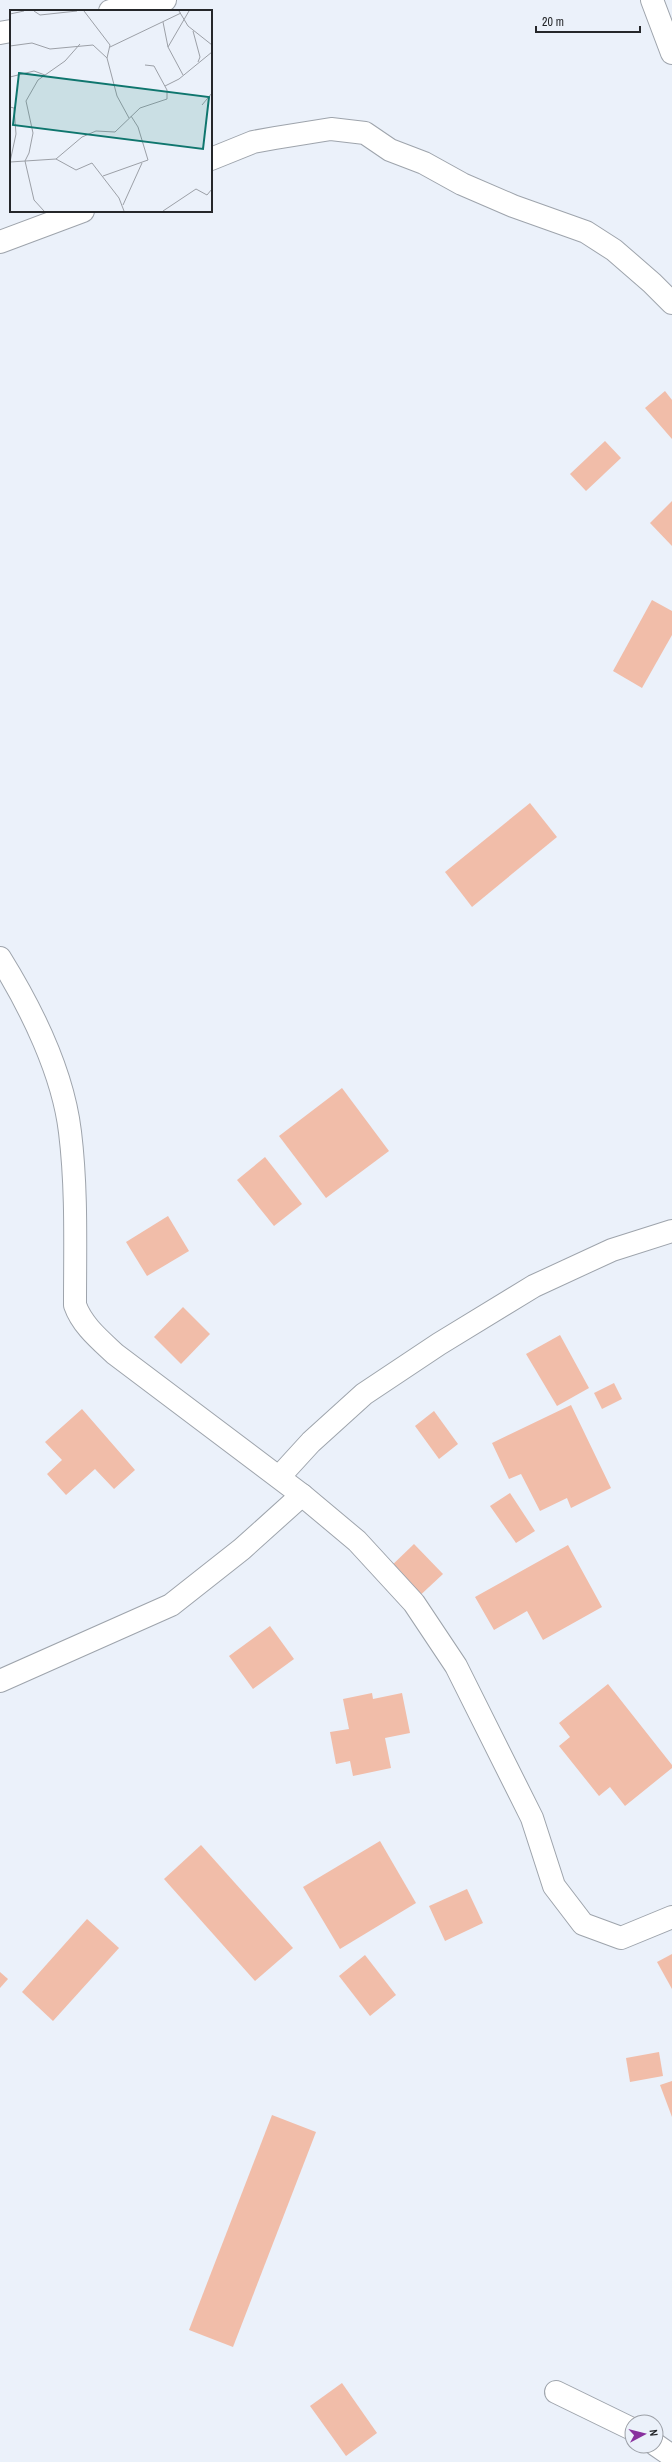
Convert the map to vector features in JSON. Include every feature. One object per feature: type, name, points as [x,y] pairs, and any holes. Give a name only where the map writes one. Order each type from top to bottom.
[{"type":"street","points":[[115,10],[165,0]]},
{"type":"street","points":[[652,0],[672,53]]},
{"type":"street","points":[[0,33],[10,31]]},
{"type":"street","points":[[212,159],[253,142],[275,138],[331,129],[365,133],[390,150],[424,163],[462,184],[513,206],[586,232],[614,250],[652,283],[672,303]]},
{"type":"street","points":[[0,242],[80,212]]},
{"type":"street","points":[[0,958],[21,992],[53,1065],[70,1130],[75,1183],[75,1304],[78,1315],[88,1328],[115,1354],[279,1477],[357,1541],[414,1603],[452,1660],[532,1818],[554,1886],[583,1924],[621,1938],[672,1916]]},
{"type":"street","points":[[279,1477],[311,1442],[364,1394],[439,1344],[534,1286],[612,1250],[672,1231]]},
{"type":"street","points":[[0,1681],[171,1605],[242,1549],[302,1495]]},
{"type":"street","points":[[556,2392],[624,2425]]},
{"type":"building","points":[[665,391],[672,400],[672,439],[645,408]]},
{"type":"building","points":[[605,441],[621,458],[586,491],[570,474]]},
{"type":"building","points":[[672,501],[672,546],[650,523]]},
{"type":"building","points":[[652,600],[672,611],[672,635],[642,688],[613,671]]},
{"type":"building","points":[[530,803],[557,837],[472,907],[445,872]]},
{"type":"building","points":[[342,1088],[389,1151],[326,1198],[279,1136]]},
{"type":"building","points":[[265,1157],[302,1204],[274,1226],[237,1180]]},
{"type":"building","points":[[168,1216],[189,1251],[147,1276],[126,1242]]},
{"type":"building","points":[[183,1307],[210,1334],[181,1364],[154,1337]]},
{"type":"building","points":[[560,1335],[589,1388],[557,1406],[526,1354]]},
{"type":"building","points":[[614,1383],[622,1399],[602,1409],[594,1393]]},
{"type":"building","points":[[571,1405],[611,1488],[571,1508],[567,1498],[540,1511],[521,1474],[509,1479],[492,1443]]},
{"type":"building","points":[[82,1409],[135,1470],[114,1489],[95,1469],[66,1495],[47,1474],[62,1460],[45,1442]]},
{"type":"building","points":[[434,1411],[458,1444],[439,1459],[415,1426]]},
{"type":"building","points":[[510,1493],[535,1531],[516,1543],[490,1506]]},
{"type":"building","points":[[414,1544],[443,1574],[414,1601],[386,1571]]},
{"type":"building","points":[[568,1545],[602,1607],[543,1640],[527,1611],[494,1630],[475,1597]]},
{"type":"building","points":[[270,1626],[294,1659],[253,1689],[229,1656]]},
{"type":"building","points":[[608,1684],[672,1765],[672,1768],[625,1806],[610,1787],[599,1796],[559,1746],[570,1737],[559,1723]]},
{"type":"building","points":[[372,1693],[373,1699],[402,1693],[410,1733],[385,1738],[391,1768],[353,1776],[350,1761],[336,1764],[330,1732],[349,1729],[343,1699]]},
{"type":"building","points":[[380,1841],[416,1903],[340,1949],[303,1887]]},
{"type":"building","points":[[201,1845],[293,1948],[255,1981],[164,1879]]},
{"type":"building","points":[[467,1889],[483,1923],[445,1941],[429,1906]]},
{"type":"building","points":[[87,1919],[119,1948],[53,2021],[22,1992]]},
{"type":"building","points":[[672,1954],[672,1989],[657,1962]]},
{"type":"building","points":[[365,1955],[396,1995],[370,2016],[339,1976]]},
{"type":"building","points":[[0,1972],[8,1979],[0,1988]]},
{"type":"building","points":[[659,2052],[663,2076],[630,2082],[626,2058]]},
{"type":"building","points":[[672,2081],[672,2117],[660,2085]]},
{"type":"building","points":[[272,2115],[316,2132],[233,2347],[189,2330]]},
{"type":"building","points":[[342,2383],[377,2433],[346,2456],[310,2406]]}]
